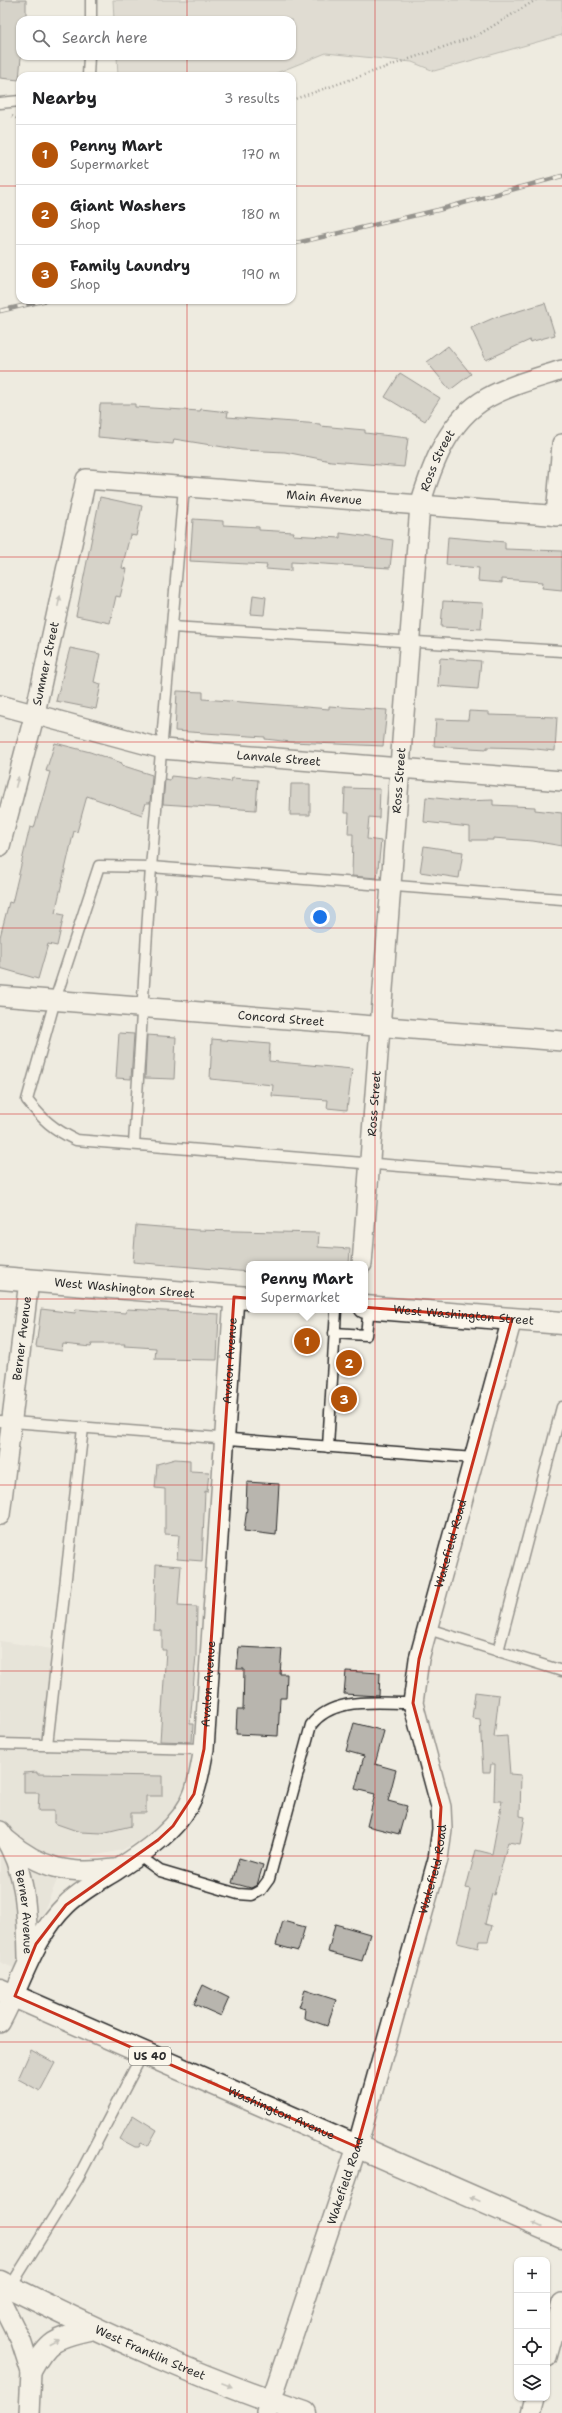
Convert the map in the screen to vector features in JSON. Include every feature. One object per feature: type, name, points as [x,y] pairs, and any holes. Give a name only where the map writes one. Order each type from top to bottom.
[{"type":"main road","name":"West Washington Street","points":[[0,1278],[242,1297]]},
{"type":"main road","name":"West Washington Street","points":[[368,1307],[562,1323]]},
{"type":"main road","name":"Washington Avenue","points":[[7,1993],[562,2236]]},
{"type":"main road","name":"West Franklin Street","points":[[2,2295],[95,2330],[269,2407],[305,2413]]},
{"type":"street","name":"Ross Street","points":[[362,1261],[420,505],[439,449],[470,412],[486,399],[505,389],[562,370]]},
{"type":"street","points":[[559,516],[562,444]]},
{"type":"street","name":"Main Avenue","points":[[86,479],[559,516]]},
{"type":"street","name":"Summer Street","points":[[0,846],[35,713],[86,479]]},
{"type":"street","name":"Lanvale Street","points":[[0,705],[35,713],[163,749],[562,781]]},
{"type":"street","name":"Concord Street","points":[[0,996],[562,1041]]},
{"type":"street","name":"Berner Avenue","points":[[0,1515],[6,1421],[29,1281]]},
{"type":"street","name":"Avalon Avenue","points":[[0,2023],[7,1993],[29,1963],[36,1944],[66,1905],[138,1855],[173,1826],[194,1794],[204,1749],[226,1439],[242,1297]]},
{"type":"street","name":"Wakefield Road","points":[[269,2407],[357,2147],[438,1859],[442,1829],[442,1807],[413,1703],[419,1659],[425,1628],[512,1319]]},
{"type":"street","name":"Berner Avenue","points":[[3,1836],[24,1855],[59,1868],[79,1872],[119,1868]]},
{"type":"street","name":"Berner Avenue","points":[[3,1836],[26,1894],[29,1963]]},
{"type":"street","points":[[21,1880],[59,1868]]},
{"type":"street","points":[[2,2295],[21,2341],[31,2372],[29,2413]]},
{"type":"street","points":[[550,2345],[562,2303]]},
{"type":"street","points":[[31,2372],[40,2356],[50,2343],[67,2336],[95,2330]]},
{"type":"street","points":[[531,2413],[534,2401]]},
{"type":"lane","points":[[91,16],[92,0]]},
{"type":"lane","points":[[88,72],[89,60]]},
{"type":"lane","points":[[0,103],[16,101]]},
{"type":"lane","points":[[134,1144],[152,867],[184,487]]},
{"type":"lane","points":[[172,627],[410,640],[562,651]]},
{"type":"lane","points":[[562,899],[152,867],[99,866],[55,1000],[27,1100],[42,1120],[57,1131],[76,1140],[562,1178]]},
{"type":"lane","points":[[328,1447],[336,1313]]},
{"type":"lane","points":[[334,1333],[366,1335],[367,1313]]},
{"type":"lane","points":[[498,1651],[562,1407]]},
{"type":"lane","points":[[6,1421],[474,1458]]},
{"type":"lane","points":[[47,1745],[83,1428]]},
{"type":"lane","points":[[425,1628],[562,1671]]},
{"type":"lane","points":[[138,1855],[160,1871],[238,1894],[252,1895],[261,1890],[269,1879],[311,1725],[319,1714],[341,1704],[413,1703]]},
{"type":"lane","points":[[0,1744],[204,1749]]},
{"type":"lane","points":[[2,2295],[78,2178],[143,2053]]},
{"type":"path","points":[[296,99],[478,35],[536,0]]},
{"type":"highlighted area","points":[[234,1297],[512,1319],[419,1659],[413,1703],[441,1807],[438,1859],[357,2147],[15,1996],[36,1944],[66,1905],[158,1840],[173,1826],[194,1794],[204,1749]]},
{"type":"shaded area","points":[[113,0],[562,0],[562,35],[434,71],[412,62],[326,53],[279,72],[118,72],[117,60],[296,60],[296,16],[114,16]]},
{"type":"shaded area","points":[[0,1641],[52,1649],[41,1748],[193,1752],[186,1787],[178,1803],[155,1831],[122,1850],[88,1857],[68,1855],[18,1970],[0,1962]]},
{"type":"building","points":[[0,0],[26,0],[26,16],[16,16],[16,60],[21,60],[20,72],[16,72],[16,80],[0,78]]},
{"type":"building","points":[[545,303],[555,335],[530,342],[530,340],[486,360],[471,328],[498,316],[499,317]]},
{"type":"building","points":[[448,346],[471,374],[450,390],[427,362]]},
{"type":"building","points":[[400,373],[440,398],[425,421],[385,397]]},
{"type":"building","points":[[100,404],[135,404],[135,407],[200,411],[201,409],[228,412],[227,417],[320,424],[320,426],[365,430],[365,433],[408,438],[404,467],[331,461],[285,452],[242,450],[174,439],[173,444],[98,437]]},
{"type":"building","points":[[100,497],[142,506],[136,536],[130,535],[122,568],[127,569],[120,597],[116,596],[110,623],[76,616]]},
{"type":"building","points":[[193,519],[223,521],[223,525],[259,527],[259,530],[294,532],[293,535],[340,538],[340,533],[393,540],[390,568],[291,562],[291,571],[266,569],[267,565],[190,561]]},
{"type":"building","points":[[448,537],[505,542],[505,549],[562,551],[562,590],[542,588],[543,582],[502,579],[502,583],[478,581],[479,568],[446,565]]},
{"type":"building","points":[[253,595],[266,597],[264,615],[251,614]]},
{"type":"building","points":[[443,601],[483,603],[481,629],[441,627]]},
{"type":"building","points":[[70,648],[100,654],[94,682],[101,684],[96,709],[56,701]]},
{"type":"building","points":[[440,658],[481,661],[478,689],[438,686]]},
{"type":"building","points":[[177,691],[203,692],[203,699],[329,709],[329,706],[387,710],[383,746],[291,742],[265,739],[265,737],[175,731]]},
{"type":"building","points":[[469,711],[489,712],[489,715],[557,717],[555,751],[526,748],[487,747],[487,749],[434,746],[436,719],[468,720]]},
{"type":"building","points":[[55,743],[90,752],[122,763],[121,765],[152,775],[150,803],[146,803],[142,815],[87,796],[77,832],[74,831],[55,913],[64,915],[57,946],[48,944],[38,979],[0,968],[0,937],[9,902],[12,903],[30,827],[34,828],[50,772],[46,771]]},
{"type":"building","points":[[171,776],[200,779],[200,777],[231,782],[232,778],[258,780],[256,810],[163,804],[165,779],[170,780]]},
{"type":"building","points":[[291,784],[310,784],[310,815],[290,815]]},
{"type":"building","points":[[345,788],[380,789],[379,818],[369,817],[367,839],[381,841],[377,878],[352,876],[353,834],[348,834],[349,813],[344,813]]},
{"type":"building","points":[[426,797],[464,801],[493,800],[493,805],[535,807],[535,810],[562,813],[562,846],[533,841],[493,838],[493,840],[470,840],[470,827],[424,822]]},
{"type":"building","points":[[424,846],[463,852],[459,878],[420,872]]},
{"type":"building","points":[[119,1033],[134,1034],[131,1079],[116,1078]]},
{"type":"building","points":[[147,1035],[176,1037],[174,1079],[145,1078]]},
{"type":"building","points":[[212,1039],[270,1044],[269,1061],[352,1069],[347,1110],[327,1108],[328,1100],[272,1096],[273,1085],[210,1079]]},
{"type":"building","points":[[136,1225],[196,1230],[319,1233],[318,1247],[350,1249],[349,1261],[246,1261],[246,1272],[133,1262]]},
{"type":"building","points":[[41,1309],[75,1313],[76,1309],[125,1313],[127,1309],[219,1314],[217,1360],[155,1359],[156,1348],[124,1346],[125,1344],[92,1344],[91,1347],[63,1344],[62,1351],[36,1347]]},
{"type":"building","points":[[175,1459],[190,1460],[190,1471],[209,1472],[207,1492],[205,1491],[202,1561],[177,1559],[179,1535],[165,1534],[165,1489],[155,1488],[157,1464]]},
{"type":"building","points":[[247,1482],[279,1484],[276,1535],[244,1531],[247,1508]]},
{"type":"building","points":[[156,1564],[181,1566],[178,1606],[197,1607],[196,1655],[190,1724],[193,1724],[192,1742],[160,1741],[166,1650],[162,1650],[162,1631],[154,1630]]},
{"type":"building","points":[[239,1647],[282,1649],[280,1674],[287,1674],[286,1698],[280,1698],[278,1736],[236,1734],[237,1710],[243,1710],[244,1669],[237,1669]]},
{"type":"building","points":[[346,1671],[380,1673],[379,1696],[344,1694]]},
{"type":"building","points":[[475,1692],[499,1695],[494,1737],[507,1736],[510,1774],[521,1775],[520,1816],[525,1817],[520,1844],[508,1842],[494,1895],[492,1894],[485,1924],[492,1926],[488,1941],[479,1941],[478,1948],[457,1943],[470,1889],[466,1888],[476,1850],[492,1854],[502,1801],[494,1801],[495,1764],[491,1764],[490,1772],[483,1772],[480,1719],[472,1718]]},
{"type":"building","points":[[354,1723],[384,1731],[375,1764],[396,1770],[388,1801],[407,1806],[399,1834],[367,1826],[375,1794],[355,1789],[364,1756],[346,1751]]},
{"type":"building","points":[[37,1772],[37,1774],[162,1776],[162,1796],[146,1796],[146,1813],[131,1813],[131,1826],[102,1833],[80,1832],[54,1823],[54,1811],[38,1811],[39,1793],[24,1793],[24,1773]]},
{"type":"building","points":[[239,1858],[263,1865],[257,1885],[251,1888],[232,1883]]},
{"type":"building","points":[[283,1921],[305,1927],[298,1951],[276,1945]]},
{"type":"building","points":[[335,1924],[370,1934],[362,1961],[328,1952]]},
{"type":"building","points":[[203,1985],[229,1998],[221,2016],[194,2004]]},
{"type":"building","points":[[305,1990],[336,2000],[327,2026],[304,2018],[305,2009],[299,2007]]},
{"type":"building","points":[[31,2050],[55,2063],[40,2091],[18,2079]]},
{"type":"building","points":[[133,2115],[157,2130],[148,2146],[141,2143],[139,2147],[135,2147],[120,2139]]},
{"type":"railway","points":[[296,243],[438,210],[562,176]]},
{"type":"railway","points":[[0,311],[30,304]]},
{"type":"place","name":"Penny Mart","points":[[307,1341]]},
{"type":"place","name":"Giant Washers","points":[[349,1363]]},
{"type":"place","name":"Family Laundry","points":[[344,1399]]}]
